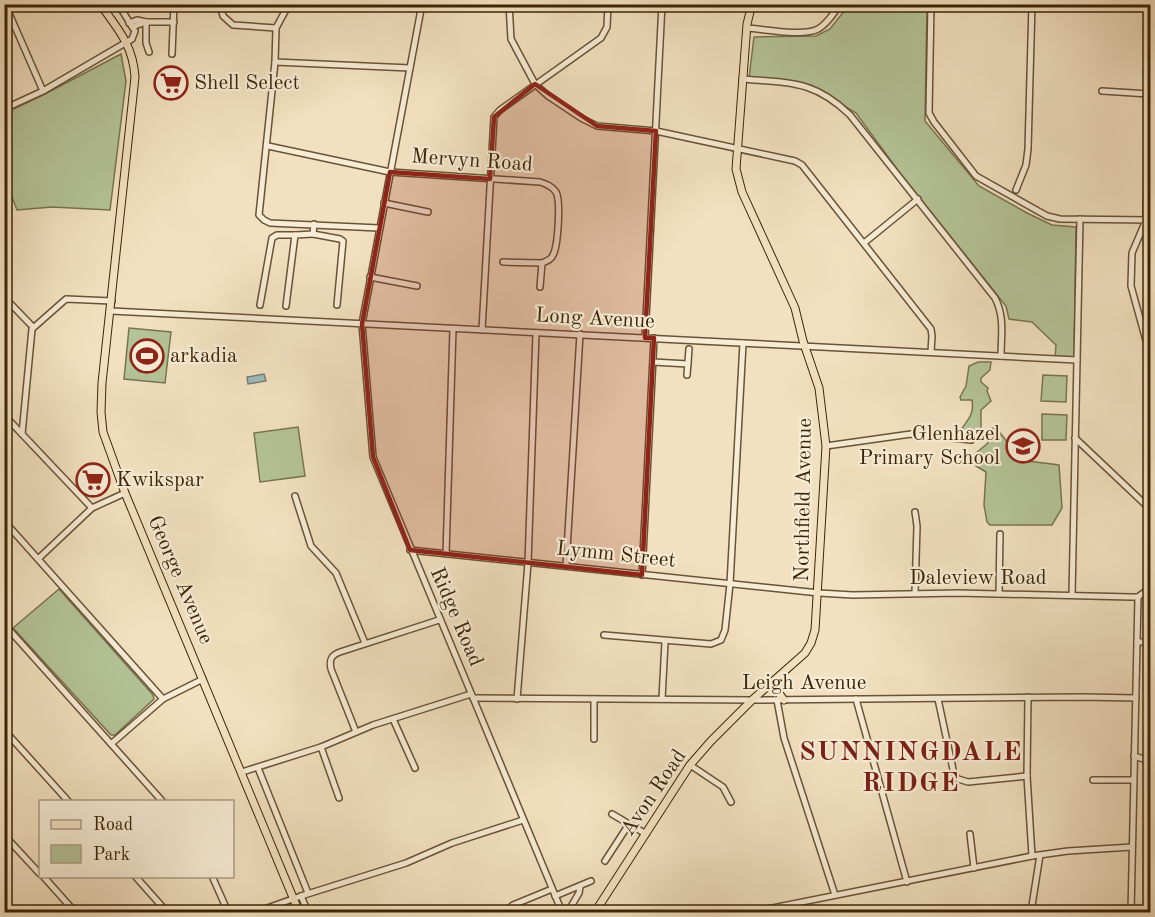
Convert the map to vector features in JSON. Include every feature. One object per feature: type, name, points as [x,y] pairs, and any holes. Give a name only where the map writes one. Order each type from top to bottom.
[{"type":"main road","name":"George Avenue","points":[[100,4],[127,42],[132,53],[135,77],[102,383],[102,421],[106,441],[125,493],[297,897],[299,912]]},
{"type":"main road","name":"Northfield Avenue","points":[[752,4],[742,79],[736,169],[742,192],[795,308],[804,346],[819,388],[826,446],[819,593],[812,643],[805,653],[752,700]]},
{"type":"main road","points":[[780,676],[778,692],[781,700]]},
{"type":"main road","name":"Avon Road","points":[[595,912],[690,765],[752,700]]},
{"type":"street","points":[[5,4],[43,91]]},
{"type":"street","points":[[4,109],[43,91],[127,42],[135,35],[118,4]]},
{"type":"street","points":[[172,54],[174,4]]},
{"type":"street","points":[[220,4],[223,16],[233,25],[276,28]]},
{"type":"street","points":[[289,4],[276,28],[268,146],[258,211],[261,218],[270,223],[379,228]]},
{"type":"street","name":"Ridge Road","points":[[422,4],[362,324],[373,458],[562,912]]},
{"type":"street","points":[[508,4],[511,39],[523,64],[535,84],[564,108],[597,126],[656,131],[799,163],[931,330],[931,352]]},
{"type":"street","points":[[482,330],[494,117],[500,110],[603,36],[607,27],[608,4]]},
{"type":"street","points":[[645,338],[662,4]]},
{"type":"street","points":[[747,28],[812,31],[820,28],[840,4]]},
{"type":"street","points":[[931,4],[929,113],[976,176],[1047,216],[1148,220]]},
{"type":"street","points":[[1016,190],[1026,165],[1028,149],[1032,4]]},
{"type":"street","points":[[130,25],[137,20],[174,22]]},
{"type":"street","points":[[146,22],[146,43],[149,52]]},
{"type":"street","points":[[1150,46],[1148,220],[1132,253],[1131,286],[1150,355]]},
{"type":"street","points":[[275,62],[410,68]]},
{"type":"street","points":[[742,79],[806,86],[834,101],[850,115],[996,298],[1002,321],[1001,356]]},
{"type":"street","points":[[1102,91],[1149,94]]},
{"type":"street","name":"Mervyn Road","points":[[268,146],[390,172],[540,182],[550,186],[555,191],[558,205],[556,248],[550,259],[542,263]]},
{"type":"street","points":[[864,243],[918,200]]},
{"type":"street","points":[[384,203],[428,212]]},
{"type":"street","points":[[1072,596],[1080,219]]},
{"type":"street","points":[[313,234],[314,224]]},
{"type":"street","points":[[260,305],[272,238],[276,235],[313,234],[343,240],[337,305]]},
{"type":"street","points":[[286,306],[295,235]]},
{"type":"street","points":[[503,262],[542,263],[540,286]]},
{"type":"street","points":[[370,277],[417,286]]},
{"type":"street","points":[[4,297],[33,327]]},
{"type":"street","points":[[22,434],[33,327],[66,299],[112,301]]},
{"type":"street","name":"Long Avenue","points":[[111,311],[1077,360]]},
{"type":"street","points":[[446,554],[453,329]]},
{"type":"street","points":[[517,699],[528,563],[536,333]]},
{"type":"street","points":[[566,566],[580,334]]},
{"type":"street","points":[[642,574],[654,338]]},
{"type":"street","points":[[604,635],[665,642],[711,644],[721,640],[725,630],[730,584],[743,343]]},
{"type":"street","points":[[687,375],[689,349]]},
{"type":"street","points":[[653,362],[688,363]]},
{"type":"street","points":[[4,415],[92,508]]},
{"type":"street","points":[[826,446],[911,434],[971,440]]},
{"type":"street","points":[[1075,438],[1150,510]]},
{"type":"street","points":[[38,559],[92,508],[125,493]]},
{"type":"street","points":[[295,496],[311,546],[336,573],[366,643]]},
{"type":"street","points":[[915,512],[917,526],[915,593]]},
{"type":"street","points":[[4,521],[163,699]]},
{"type":"street","points":[[999,594],[1000,534]]},
{"type":"street","name":"Lymm Street","points":[[410,550],[819,593]]},
{"type":"street","points":[[1131,912],[1138,597],[1150,588]]},
{"type":"street","name":"Daleview Road","points":[[819,593],[1138,597]]},
{"type":"street","points":[[356,732],[329,663],[336,653],[439,620]]},
{"type":"street","points":[[4,624],[162,800]]},
{"type":"street","points":[[662,699],[665,642]]},
{"type":"street","points":[[1137,642],[1150,642]]},
{"type":"street","points":[[111,744],[163,699],[203,679]]},
{"type":"street","name":"Leigh Avenue","points":[[242,772],[321,747],[393,719],[472,696],[517,699],[752,700],[1136,698]]},
{"type":"street","points":[[1028,697],[1027,776],[1032,856]]},
{"type":"street","points":[[594,699],[594,739]]},
{"type":"street","points":[[856,699],[907,882]]},
{"type":"street","points":[[938,699],[954,774],[958,779],[968,782],[1027,776]]},
{"type":"street","points":[[781,700],[784,738],[834,896]]},
{"type":"street","points":[[393,719],[415,768]]},
{"type":"street","points":[[4,730],[68,800]]},
{"type":"street","points":[[321,747],[339,798]]},
{"type":"street","points":[[1134,756],[1150,761]]},
{"type":"street","points":[[690,765],[723,787],[731,802]]},
{"type":"street","points":[[258,768],[308,893]]},
{"type":"street","points":[[1093,780],[1133,780]]},
{"type":"street","points":[[612,814],[646,834]]},
{"type":"street","points":[[256,912],[308,893],[406,863],[452,843],[523,820]]},
{"type":"street","points":[[605,861],[629,824]]},
{"type":"street","points":[[970,834],[974,868]]},
{"type":"street","points":[[4,835],[39,872]]},
{"type":"street","points":[[752,912],[1032,856],[1132,847]]},
{"type":"street","points":[[1031,912],[1040,855]]},
{"type":"street","points":[[45,878],[75,912]]},
{"type":"street","points":[[137,878],[167,912]]},
{"type":"street","points":[[213,878],[228,912]]},
{"type":"street","points":[[555,896],[591,881]]},
{"type":"street","points":[[569,910],[580,887]]},
{"type":"street","points":[[505,912],[513,905],[552,889]]},
{"type":"street","name":"George Avenue","points":[[297,897],[308,912]]},
{"type":"highlighted area","points":[[535,84],[597,126],[656,131],[645,338],[654,338],[642,575],[410,550],[373,457],[362,324],[390,172],[490,179],[494,117]]},
{"type":"green space","points":[[849,5],[927,5],[925,121],[979,186],[1052,225],[1076,227],[1074,357],[1055,358],[1056,345],[1032,322],[1009,319],[1006,306],[900,173],[856,113],[811,85],[749,78],[754,37],[816,36],[830,29]]},
{"type":"green space","points":[[121,54],[126,81],[110,210],[52,207],[17,210],[5,179],[5,113]]},
{"type":"green space","name":"arkadia","points":[[129,328],[171,332],[165,383],[124,379]]},
{"type":"green space","points":[[978,362],[991,362],[990,370],[981,378],[981,382],[988,388],[991,401],[981,410],[981,431],[970,435],[958,435],[970,416],[973,406],[972,400],[961,400],[960,397],[966,386],[969,366]]},
{"type":"green space","points":[[1043,375],[1067,376],[1066,402],[1041,401]]},
{"type":"green space","points":[[1042,414],[1067,415],[1066,440],[1042,440]]},
{"type":"green space","points":[[298,427],[305,476],[260,482],[254,433]]},
{"type":"green space","points":[[996,428],[1013,449],[1011,456],[1013,459],[1059,465],[1062,508],[1052,525],[990,525],[987,522],[984,505],[986,472],[976,466],[976,453],[988,443],[989,429]]},
{"type":"green space","points":[[59,589],[153,695],[154,699],[115,735],[111,735],[13,628]]},
{"type":"water","points":[[264,374],[266,381],[248,384],[247,377]]},
{"type":"water","points":[[1021,433],[1030,433],[1029,451],[1020,451]]},
{"type":"place","name":"Shell Select","points":[[171,83]]},
{"type":"place","name":"arkadia","points":[[147,356]]},
{"type":"place","name":"Glenhazel Primary School","points":[[1023,446]]},
{"type":"place","name":"Kwikspar","points":[[93,480]]},
{"type":"district","name":"SUNNINGDALE RIDGE","points":[[911,768]]}]
